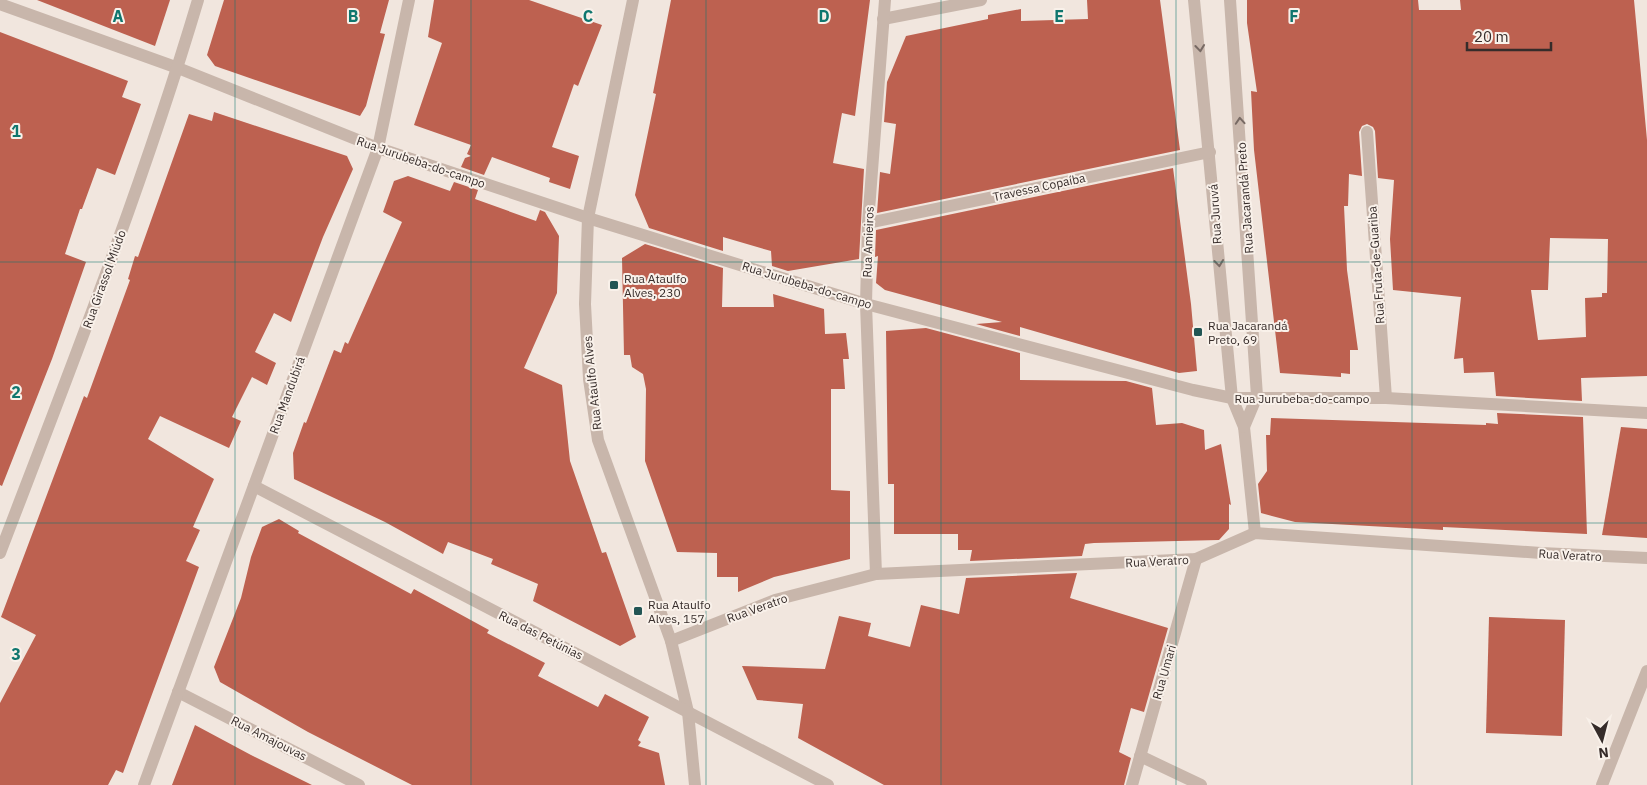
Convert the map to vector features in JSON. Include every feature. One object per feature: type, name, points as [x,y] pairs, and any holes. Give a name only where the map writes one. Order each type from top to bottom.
[{"type":"street","name":"Rua Girassol Miúdo","points":[[0,553],[106,275],[178,68],[198,0]]},
{"type":"street","name":"Rua Mandubirá","points":[[144,785],[378,148],[409,0]]},
{"type":"street","name":"Rua Ataulfo Alves","points":[[633,0],[588,218],[586,304],[590,379],[598,440],[671,641],[688,712],[695,785]]},
{"type":"street","name":"Rua Amieiros","points":[[876,574],[866,304],[868,223],[885,0]]},
{"type":"street","points":[[883,18],[981,0]]},
{"type":"street","name":"Rua Juruvá","points":[[1194,0],[1232,398],[1244,427],[1255,533]]},
{"type":"street","name":"Rua Jacarandá Preto","points":[[1230,0],[1257,396]]},
{"type":"street","name":"Rua Jurubeba-do-campo","points":[[0,4],[178,68],[378,148],[588,218],[866,304],[1193,390],[1232,398],[1257,396],[1386,398],[1647,413]]},
{"type":"street","name":"Rua Fruta-de-Guariba","points":[[1366,132],[1386,398]]},
{"type":"street","name":"Travessa Copaíba","points":[[868,223],[1210,152]]},
{"type":"street","name":"Rua Juruvá","points":[[1244,427],[1257,396]]},
{"type":"street","name":"Rua das Petúnias","points":[[254,486],[828,785]]},
{"type":"street","name":"Rua Veratro","points":[[671,641],[775,600],[876,574],[1196,559],[1255,533],[1647,558]]},
{"type":"street","name":"Rua Umari","points":[[1132,785],[1196,559]]},
{"type":"street","points":[[1602,785],[1647,671]]},
{"type":"street","name":"Rua Amajouvas","points":[[178,692],[359,785]]},
{"type":"street","points":[[1140,756],[1202,785]]},
{"type":"building","points":[[37,0],[170,0],[155,46]]},
{"type":"building","points":[[224,0],[389,0],[380,33],[385,34],[366,106],[360,116],[215,66],[207,55]]},
{"type":"building","points":[[434,0],[529,0],[602,25],[578,86],[574,84],[552,147],[579,156],[570,189],[549,182],[550,178],[492,157],[484,175],[461,167],[465,158],[471,156],[467,154],[471,145],[414,125],[442,43],[428,37]]},
{"type":"building","points":[[671,0],[870,0],[855,116],[842,113],[833,163],[864,169],[859,259],[788,271],[772,266],[771,251],[723,237],[723,251],[649,228],[635,195],[656,94],[653,93]]},
{"type":"building","points":[[1087,0],[1160,0],[1180,150],[877,213],[880,172],[890,174],[896,124],[884,122],[887,82],[906,36],[988,19],[988,15],[1021,9],[1021,21],[1088,19]]},
{"type":"building","points":[[1247,0],[1418,0],[1419,10],[1461,10],[1460,0],[1634,0],[1647,140],[1647,376],[1581,378],[1582,401],[1496,396],[1494,372],[1464,373],[1463,358],[1454,359],[1461,297],[1393,290],[1390,239],[1394,180],[1378,178],[1375,131],[1373,127],[1367,124],[1362,126],[1359,132],[1362,176],[1349,174],[1348,206],[1344,206],[1347,270],[1358,350],[1350,350],[1350,374],[1341,373],[1341,377],[1280,373],[1254,150],[1251,91],[1257,92],[1247,23]],"holes":[[[1550,238],[1608,239],[1607,293],[1602,293],[1602,297],[1585,298],[1586,337],[1538,340],[1531,290],[1548,290]]]},
{"type":"building","points":[[0,32],[128,81],[122,97],[141,104],[115,175],[97,168],[82,209],[80,209],[65,254],[86,262],[52,359],[2,486],[0,485]]},
{"type":"building","points":[[214,112],[347,156],[353,169],[323,237],[291,322],[274,313],[255,352],[276,363],[267,385],[252,377],[232,417],[241,421],[229,448],[160,416],[148,439],[214,479],[193,527],[200,530],[186,561],[199,567],[123,773],[116,770],[108,785],[0,785],[0,703],[36,635],[1,617],[84,396],[87,398],[130,280],[128,279],[135,256],[138,257],[189,114],[212,121]]},
{"type":"building","points":[[1173,168],[1191,304],[1197,371],[1179,373],[1020,327],[1020,336],[976,324],[1002,322],[885,290],[876,283],[878,256],[875,257],[876,230]]},
{"type":"building","points":[[408,176],[450,191],[454,182],[478,190],[475,199],[536,221],[540,210],[545,212],[559,236],[557,293],[524,368],[562,385],[570,461],[602,553],[606,552],[636,637],[620,646],[533,601],[538,584],[491,564],[493,559],[448,542],[443,554],[385,522],[294,479],[293,453],[334,350],[341,353],[345,342],[348,344],[402,222],[383,212],[394,181]]},
{"type":"building","points":[[645,244],[723,268],[722,307],[774,307],[773,294],[824,309],[825,334],[846,333],[849,359],[843,359],[845,389],[831,389],[831,490],[850,491],[850,559],[774,577],[738,592],[738,577],[717,577],[717,553],[677,552],[645,461],[646,389],[643,374],[632,367],[630,355],[624,355],[622,258]]},
{"type":"building","points":[[926,328],[1020,353],[1020,380],[1126,381],[1152,388],[1156,425],[1182,423],[1204,430],[1205,450],[1221,444],[1231,505],[1229,504],[1229,529],[1219,540],[1094,543],[1085,544],[1082,556],[970,561],[972,550],[958,550],[958,534],[894,534],[894,484],[888,484],[886,331]]},
{"type":"building","points":[[1497,413],[1583,417],[1587,534],[1443,527],[1443,530],[1295,522],[1261,513],[1258,484],[1267,471],[1266,435],[1270,435],[1271,418],[1486,425],[1486,423],[1498,424]]},
{"type":"building","points":[[1621,427],[1647,429],[1647,538],[1602,535]]},
{"type":"building","points":[[279,519],[299,531],[298,533],[411,594],[414,589],[489,630],[487,633],[545,663],[538,676],[598,707],[605,694],[649,717],[638,740],[641,742],[638,746],[659,753],[665,785],[412,785],[308,732],[220,682],[214,667],[241,598],[251,557],[262,527]]},
{"type":"building","points":[[1077,573],[1070,598],[1168,628],[1144,712],[1131,708],[1119,752],[1131,758],[1124,785],[884,785],[798,738],[803,704],[757,700],[742,666],[825,669],[839,616],[871,623],[868,636],[910,647],[921,605],[959,614],[966,578]]},
{"type":"building","points":[[1489,617],[1565,620],[1562,736],[1486,733]]},
{"type":"building","points":[[195,725],[251,755],[312,785],[172,785]]},
{"type":"place","name":"Rua Ataulfo Alves, 230","points":[[614,285]]},
{"type":"place","name":"Rua Jacarandá Preto, 69","points":[[1198,332]]},
{"type":"place","name":"Rua Ataulfo Alves, 157","points":[[638,611]]}]
